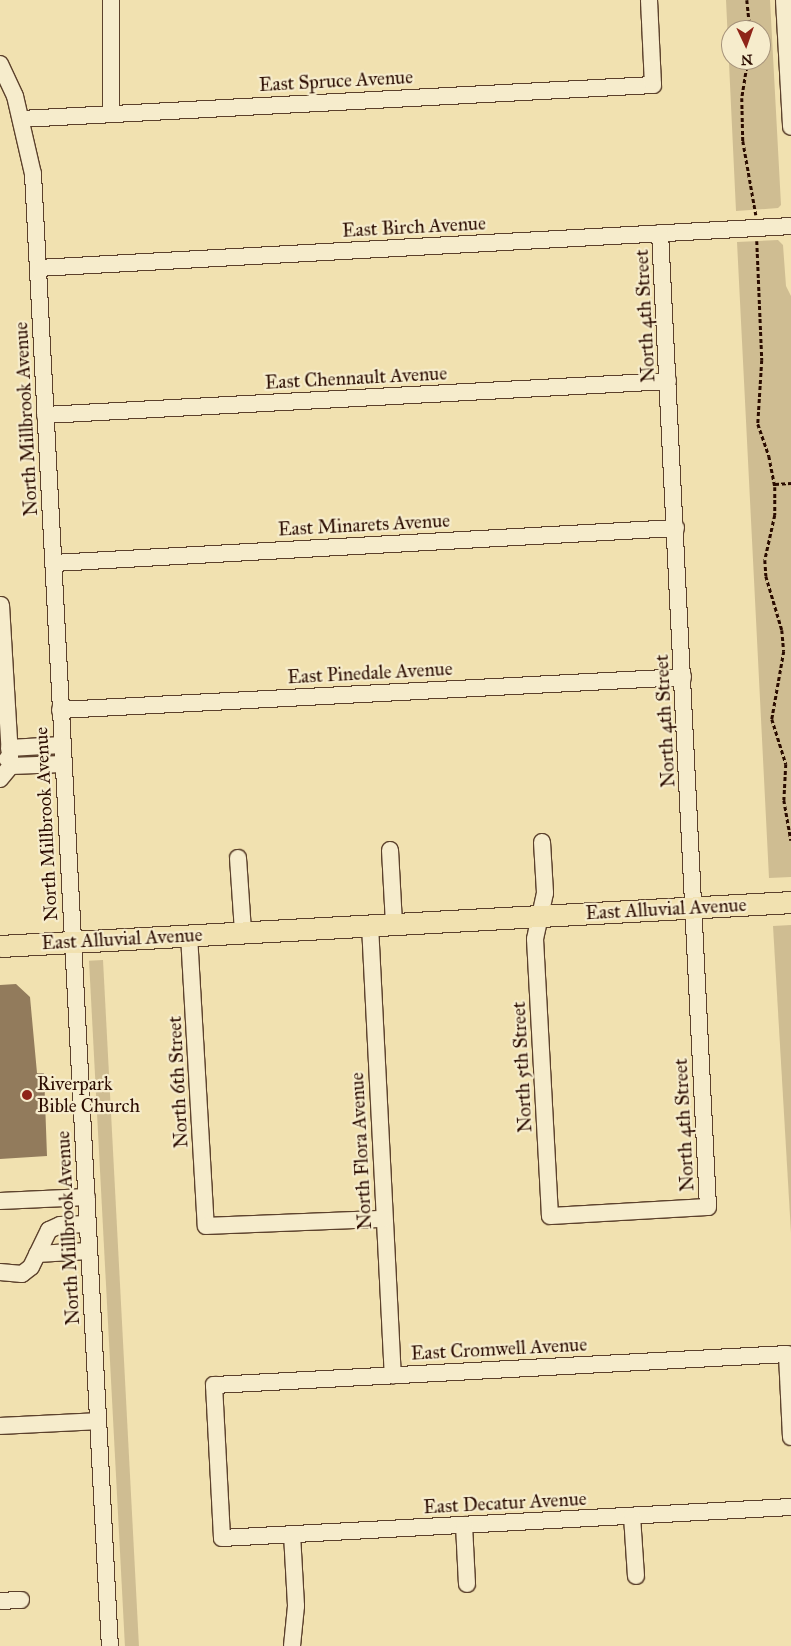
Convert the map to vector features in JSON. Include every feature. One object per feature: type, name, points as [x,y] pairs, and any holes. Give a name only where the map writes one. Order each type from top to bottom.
[{"type":"main road","name":"East Alluvial Avenue","points":[[0,946],[791,902]]},
{"type":"street","points":[[111,0],[111,113]]},
{"type":"street","name":"East Spruce Avenue","points":[[21,119],[653,84],[648,0]]},
{"type":"street","points":[[784,0],[789,48],[791,127]]},
{"type":"street","name":"North Millbrook Avenue","points":[[0,64],[21,119],[33,174],[110,1646]]},
{"type":"street","name":"East Birch Avenue","points":[[38,268],[791,226]]},
{"type":"street","name":"North 4th Street","points":[[550,1216],[708,1207],[660,233]]},
{"type":"street","name":"East Chennault Avenue","points":[[45,415],[668,381]]},
{"type":"street","name":"East Minarets Avenue","points":[[54,563],[676,528]]},
{"type":"street","points":[[0,780],[8,758],[3,707],[1,605]]},
{"type":"street","name":"East Pinedale Avenue","points":[[60,710],[683,677]]},
{"type":"street","points":[[8,758],[62,746]]},
{"type":"street","points":[[8,758],[63,764]]},
{"type":"street","points":[[540,916],[545,893],[542,842]]},
{"type":"street","points":[[390,850],[394,924]]},
{"type":"street","points":[[238,858],[243,932]]},
{"type":"street","name":"North 5th Street","points":[[540,916],[535,939],[550,1216]]},
{"type":"street","name":"North Flora Avenue","points":[[370,925],[393,1375]]},
{"type":"street","name":"North 6th Street","points":[[190,935],[206,1226],[384,1218]]},
{"type":"street","points":[[0,1201],[86,1197]]},
{"type":"street","points":[[0,1272],[22,1274],[31,1267],[49,1230],[60,1225],[88,1224]]},
{"type":"street","points":[[37,1254],[89,1251]]},
{"type":"street","name":"East Cromwell Avenue","points":[[222,1538],[214,1385],[787,1354],[791,1437]]},
{"type":"street","points":[[0,1426],[98,1421]]},
{"type":"street","name":"East Decatur Avenue","points":[[222,1538],[791,1507]]},
{"type":"street","points":[[632,1516],[636,1576]]},
{"type":"street","points":[[464,1525],[467,1584]]},
{"type":"street","points":[[292,1534],[296,1606],[292,1646]]},
{"type":"street","points":[[0,1601],[21,1600]]},
{"type":"path","points":[[747,0],[749,20]]},
{"type":"path","points":[[746,70],[742,98],[743,141],[757,229],[762,360],[758,424],[775,484],[775,515],[765,560],[766,576],[782,630],[784,651],[772,719],[786,764],[784,800],[791,840]]},
{"type":"path","points":[[775,484],[791,483]]},
{"type":"shaded area","points":[[726,0],[770,0],[781,205],[778,208],[736,211],[729,70],[771,70],[771,20],[727,20]]},
{"type":"shaded area","points":[[778,240],[783,245],[786,286],[791,296],[791,877],[769,878],[737,242]]},
{"type":"shaded area","points":[[791,925],[791,1233],[773,926]]},
{"type":"shaded area","points":[[103,960],[139,1646],[125,1646],[89,961]]},
{"type":"building","points":[[16,984],[30,997],[37,1073],[44,1073],[47,1156],[0,1159],[0,985]]},
{"type":"place","name":"Riverpark Bible Church","points":[[27,1095]]}]
